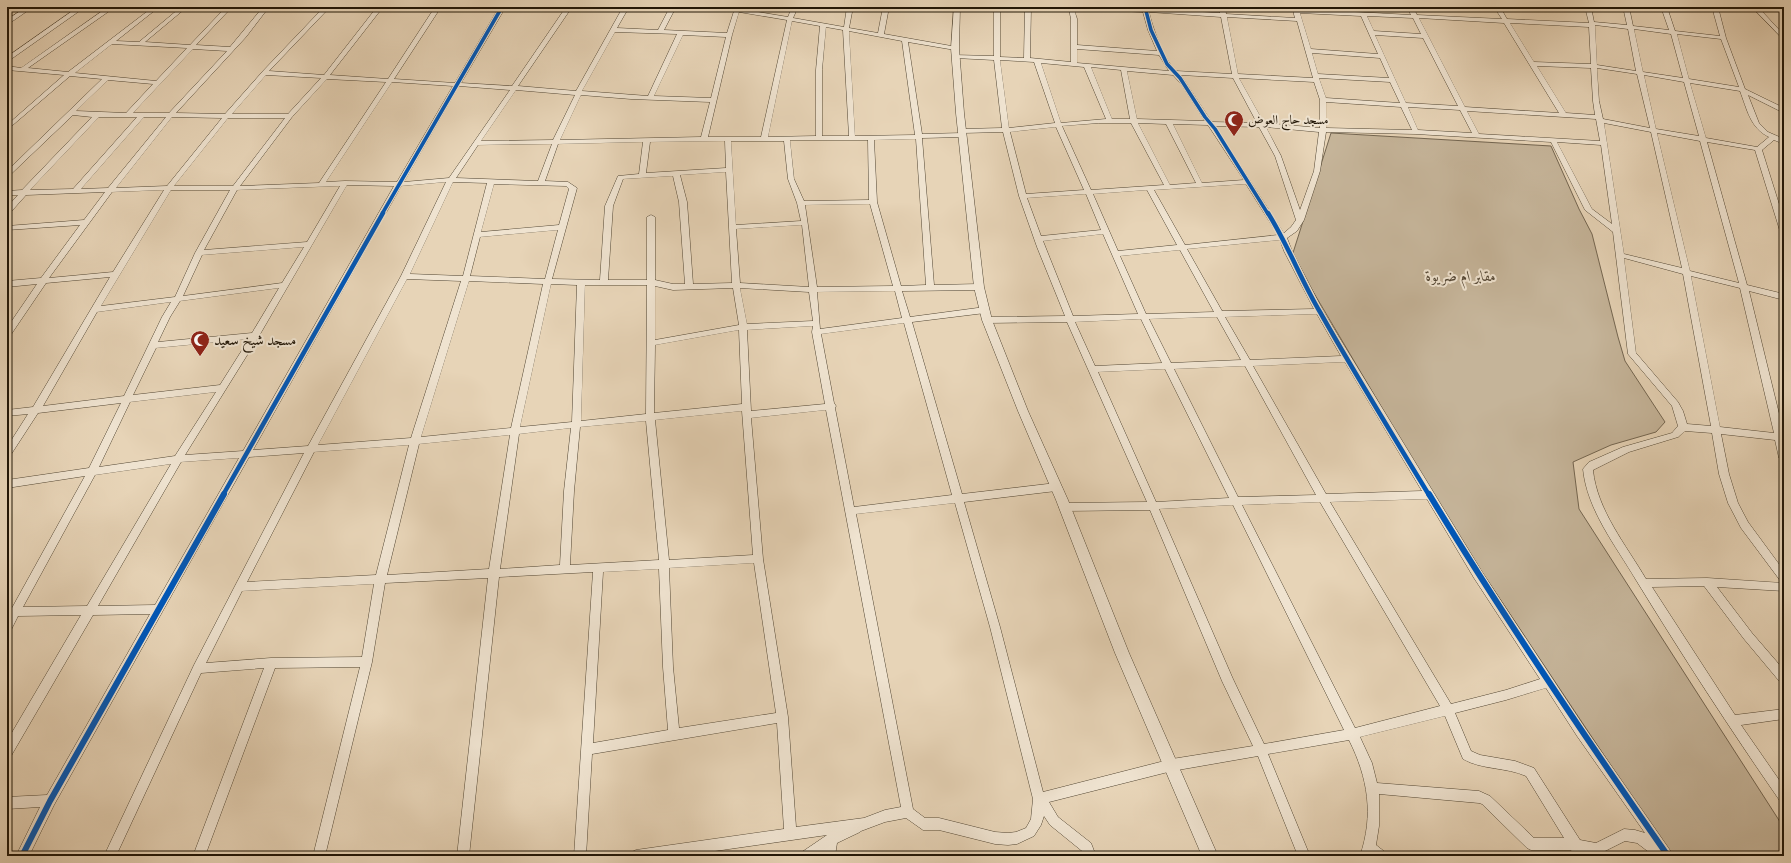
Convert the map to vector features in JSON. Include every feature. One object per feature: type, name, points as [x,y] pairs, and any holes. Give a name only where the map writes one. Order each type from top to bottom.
[{"type":"street","points":[[7,23],[30,7]]},
{"type":"street","points":[[7,60],[82,7]]},
{"type":"street","points":[[22,70],[112,7]]},
{"type":"street","points":[[7,128],[68,75],[156,7]]},
{"type":"street","points":[[141,43],[184,7]]},
{"type":"street","points":[[128,115],[229,7]]},
{"type":"street","points":[[7,334],[84,222],[109,190],[170,115],[266,7]]},
{"type":"street","points":[[7,454],[37,409],[115,274],[169,188],[226,116],[327,7]]},
{"type":"street","points":[[7,627],[92,472],[166,317],[178,298],[199,253],[235,188],[290,116],[326,76],[380,7]]},
{"type":"street","points":[[322,186],[438,7]]},
{"type":"street","points":[[22,856],[50,801],[248,454],[399,184],[456,84],[502,8],[477,7]]},
{"type":"street","points":[[110,856],[198,668],[311,449],[405,276],[451,180],[569,7]]},
{"type":"street","points":[[541,183],[556,141],[579,92],[626,7]]},
{"type":"street","points":[[660,32],[673,7]]},
{"type":"street","points":[[720,7],[738,8],[822,25],[905,39],[955,52],[996,59],[1027,60],[1174,73],[1393,80]]},
{"type":"street","points":[[764,139],[790,19],[795,7]]},
{"type":"street","points":[[850,7],[846,29],[852,138]]},
{"type":"street","points":[[881,35],[886,7]]},
{"type":"street","points":[[957,7],[955,52],[962,133],[979,287],[986,315],[1023,411],[1056,486],[1122,653],[1172,765],[1210,856]]},
{"type":"street","points":[[997,7],[996,59],[1006,130],[1023,196],[1038,239],[1070,319],[1153,506],[1228,681],[1261,750],[1304,856]]},
{"type":"street","points":[[1027,60],[1028,7]]},
{"type":"street","points":[[1061,7],[1145,9],[1223,16],[1300,20]]},
{"type":"street","points":[[1071,7],[1074,15],[1074,64]]},
{"type":"street","points":[[1222,7],[1236,76],[1278,156],[1300,220]]},
{"type":"street","points":[[1410,7],[1477,136]]},
{"type":"street","points":[[1497,7],[1564,114]]},
{"type":"street","points":[[1588,7],[1592,24],[1596,101],[1604,143],[1620,255],[1632,354],[1674,404],[1679,412],[1683,428]]},
{"type":"street","points":[[1626,7],[1653,131],[1687,272],[1724,474],[1733,503],[1744,525],[1784,579]]},
{"type":"street","points":[[1664,7],[1744,287],[1781,437],[1784,458]]},
{"type":"street","points":[[1714,7],[1742,89],[1756,124],[1773,137],[1784,142]]},
{"type":"street","points":[[1755,7],[1784,38]]},
{"type":"street","points":[[704,139],[729,35],[738,8]]},
{"type":"street","points":[[1145,9],[1162,53],[1174,73],[1181,79],[1209,125],[1215,129],[1283,237],[1288,251],[1319,312],[1428,495],[1548,682],[1668,856]]},
{"type":"street","points":[[1115,254],[1283,237],[1294,229],[1300,220],[1318,171],[1323,130],[1323,100],[1296,9],[1415,17],[1592,24],[1724,38]]},
{"type":"street","points":[[1363,14],[1416,132]]},
{"type":"street","points":[[819,138],[819,70],[822,25]]},
{"type":"street","points":[[614,30],[729,35]]},
{"type":"street","points":[[651,96],[681,33]]},
{"type":"street","points":[[1372,33],[1425,36]]},
{"type":"street","points":[[905,39],[919,136],[930,287]]},
{"type":"street","points":[[112,42],[192,48],[229,49]]},
{"type":"street","points":[[1075,47],[1162,53]]},
{"type":"street","points":[[1308,51],[1382,56]]},
{"type":"street","points":[[1037,61],[1058,126],[1143,316],[1234,501],[1352,734],[1369,773],[1372,788],[1373,819],[1368,852],[1381,856]]},
{"type":"street","points":[[1534,64],[1595,66],[1742,89],[1752,96],[1767,101],[1784,111]]},
{"type":"street","points":[[1087,66],[1110,121]]},
{"type":"street","points":[[7,68],[106,79],[159,83]]},
{"type":"street","points":[[1124,69],[1134,122],[1168,187]]},
{"type":"street","points":[[266,73],[579,92],[630,97],[651,96],[713,100]]},
{"type":"street","points":[[7,175],[106,79]]},
{"type":"street","points":[[1323,100],[1564,114],[1600,119],[1653,131],[1758,149],[1773,137]]},
{"type":"street","points":[[72,113],[97,115],[290,116]]},
{"type":"street","points":[[7,211],[97,115]]},
{"type":"street","points":[[75,191],[142,115]]},
{"type":"street","points":[[475,143],[871,138],[1006,130],[1110,121],[1209,125],[1262,125],[1323,130],[1416,132],[1604,143]]},
{"type":"street","points":[[1169,123],[1200,185]]},
{"type":"street","points":[[787,139],[791,179],[800,203],[805,223],[817,328],[876,650],[908,812],[923,824],[939,824],[995,838],[1017,838],[1030,832],[1037,821],[1039,800],[996,627],[873,202],[871,138]]},
{"type":"street","points":[[728,139],[736,285],[743,327],[747,411],[758,559],[782,717],[790,834]]},
{"type":"street","points":[[642,175],[647,140]]},
{"type":"street","points":[[1552,140],[1590,210],[1616,231]]},
{"type":"street","points":[[1758,149],[1784,231]]},
{"type":"street","points":[[604,282],[609,206],[620,177],[730,170]]},
{"type":"street","points":[[676,173],[683,202],[689,287]]},
{"type":"street","points":[[7,193],[169,188],[322,186],[345,183],[399,184],[451,180],[568,184],[573,188],[548,281],[515,431],[494,573],[463,856]]},
{"type":"street","points":[[319,856],[367,662],[380,581],[415,441],[466,278],[491,181]]},
{"type":"street","points":[[1023,196],[1249,182]]},
{"type":"street","points":[[7,752],[178,459],[255,336],[345,183]]},
{"type":"street","points":[[1149,188],[1323,498],[1448,709],[1467,755],[1475,759],[1519,767],[1530,772],[1580,851]]},
{"type":"street","points":[[1774,198],[1784,200]]},
{"type":"street","points":[[800,203],[873,202]]},
{"type":"street","points":[[651,217],[650,416],[664,563],[668,667],[674,734]]},
{"type":"street","points":[[7,228],[84,222]]},
{"type":"street","points":[[733,227],[805,223]]},
{"type":"street","points":[[478,235],[563,227]]},
{"type":"street","points":[[1038,239],[1105,232]]},
{"type":"street","points":[[199,253],[309,244]]},
{"type":"street","points":[[1620,255],[1784,297]]},
{"type":"street","points":[[7,284],[42,282],[115,274]]},
{"type":"street","points":[[405,276],[581,283],[650,282],[673,287],[736,285],[813,290],[979,287]]},
{"type":"street","points":[[565,569],[569,491],[576,426],[581,283]]},
{"type":"street","points":[[94,310],[284,285]]},
{"type":"street","points":[[651,342],[743,327],[817,328],[986,315],[1070,319],[1319,312]]},
{"type":"street","points":[[152,345],[255,336]]},
{"type":"street","points":[[1092,368],[1347,359]]},
{"type":"street","points":[[7,413],[222,388]]},
{"type":"street","points":[[7,484],[178,459],[415,441],[576,426],[650,416],[832,406]]},
{"type":"street","points":[[1781,437],[1683,428],[1675,435],[1613,454],[1592,465],[1588,469],[1588,480],[1591,491],[1610,527],[1690,658],[1784,797]]},
{"type":"street","points":[[851,511],[1056,486]]},
{"type":"street","points":[[1064,507],[1153,506],[1234,501],[1428,495]]},
{"type":"street","points":[[239,587],[380,581],[565,569],[598,569],[664,563],[758,559]]},
{"type":"street","points":[[580,856],[588,749],[598,569]]},
{"type":"street","points":[[1644,583],[1707,582],[1784,587]]},
{"type":"street","points":[[1707,582],[1748,636],[1784,678]]},
{"type":"street","points":[[16,612],[160,609]]},
{"type":"street","points":[[198,668],[271,663],[367,662]]},
{"type":"street","points":[[199,856],[271,663]]},
{"type":"street","points":[[1039,800],[1172,765],[1352,734],[1506,695],[1548,682]]},
{"type":"street","points":[[1732,721],[1784,714]]},
{"type":"street","points":[[588,749],[782,717]]},
{"type":"street","points":[[1372,788],[1479,797],[1491,805],[1528,842],[1534,844],[1580,851],[1597,849],[1624,835],[1629,834],[1648,842],[1664,856]]},
{"type":"street","points":[[1039,800],[1054,821],[1087,847],[1090,856]]},
{"type":"street","points":[[7,803],[50,801]]},
{"type":"street","points":[[806,856],[832,839],[864,824],[885,816],[908,812]]},
{"type":"street","points":[[636,856],[864,824]]},
{"type":"street","points":[[829,856],[832,839]]},
{"type":"green space","name":"مقابر ام ضريوة","points":[[1331,133],[1551,146],[1579,209],[1592,234],[1625,361],[1665,422],[1656,432],[1611,445],[1573,462],[1579,509],[1784,828],[1784,856],[1671,856],[1454,530],[1292,256]]},
{"type":"cycle path","points":[[22,856],[50,801],[399,184],[502,7]]},
{"type":"cycle path","points":[[1145,7],[1151,30],[1167,64],[1180,78],[1205,117],[1215,129],[1283,237],[1288,251],[1319,311],[1478,575],[1581,732],[1668,856]]},
{"type":"place","name":"مسجد حاج العوض","points":[[1234,137]]},
{"type":"place","name":"مسجد شيخ سعيد","points":[[200,357]]}]
